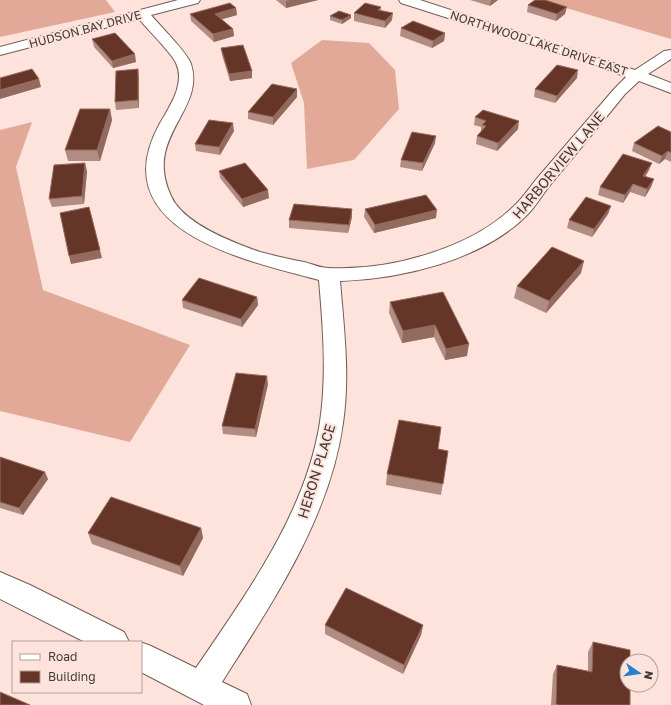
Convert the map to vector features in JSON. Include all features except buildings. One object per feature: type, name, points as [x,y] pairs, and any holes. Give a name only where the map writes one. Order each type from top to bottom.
[{"type":"street","name":"HUDSON BAY DRIVE","points":[[0,51],[194,0]]},
{"type":"street","name":"NORTHWOOD LAKE DRIVE EAST","points":[[406,0],[598,61],[671,88]]},
{"type":"street","name":"HARBORVIEW LANE","points":[[142,14],[183,62],[187,70],[186,89],[155,151],[154,174],[162,197],[169,208],[179,218],[207,237],[241,253],[329,275],[398,268],[441,256],[478,240],[509,223],[531,201],[537,189],[578,139],[636,76],[669,54]]},
{"type":"street","name":"HERON PLACE","points":[[201,688],[278,566],[305,514],[321,464],[332,419],[336,358],[329,275]]},
{"type":"street","points":[[0,586],[27,597],[112,641]]},
{"type":"street","points":[[142,657],[236,705]]},
{"type":"shaded area","points":[[0,0],[106,0],[115,12],[0,37]]},
{"type":"shaded area","points":[[539,0],[671,0],[671,39]]},
{"type":"shaded area","points":[[322,40],[369,43],[395,70],[399,109],[354,160],[307,169],[304,103],[291,63]]},
{"type":"shaded area","points":[[32,122],[16,167],[43,290],[190,345],[130,442],[0,411],[0,130]]}]
